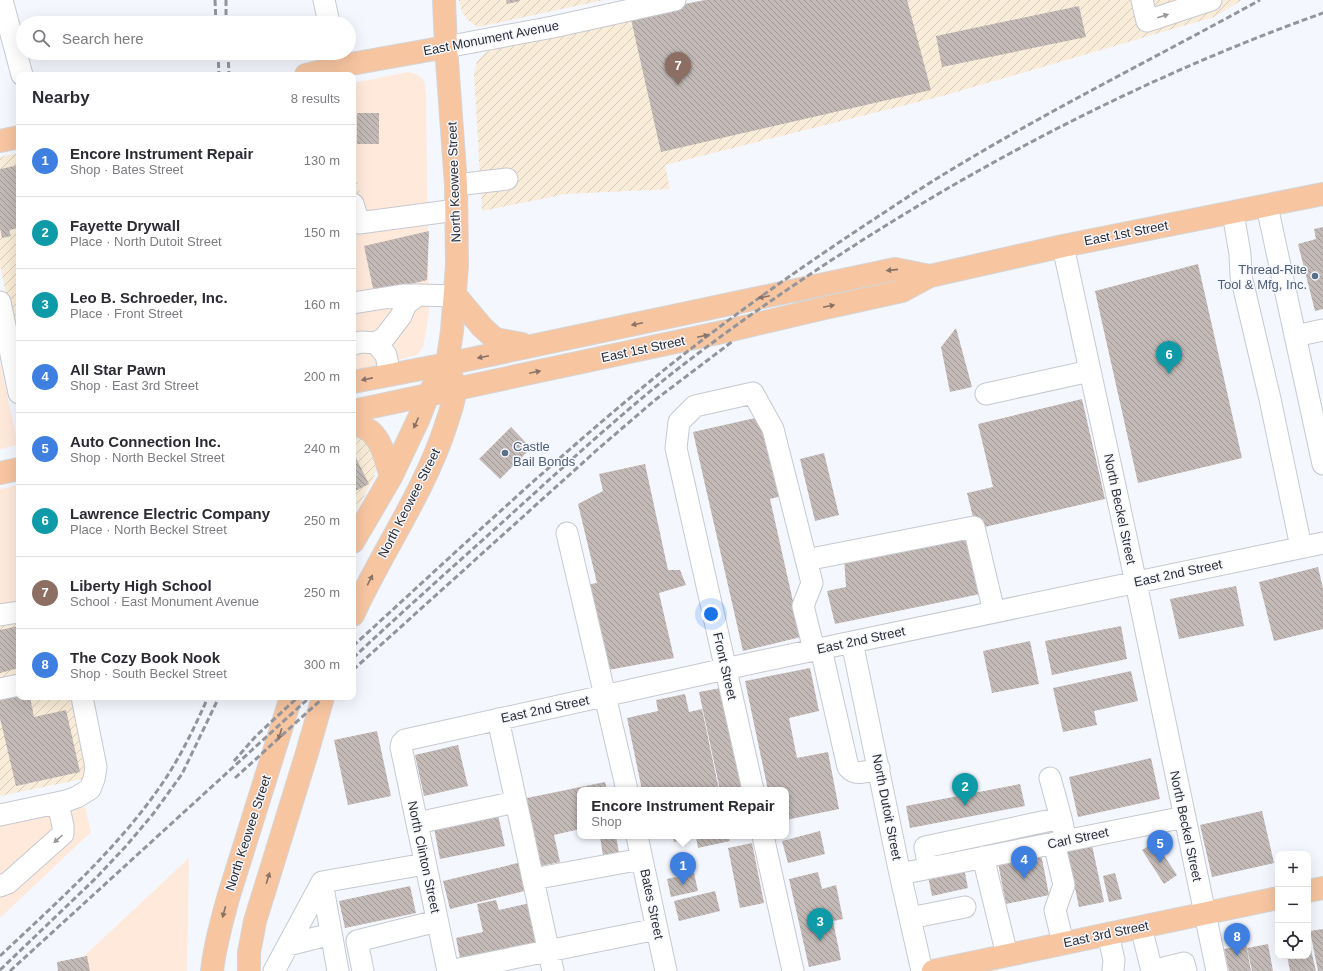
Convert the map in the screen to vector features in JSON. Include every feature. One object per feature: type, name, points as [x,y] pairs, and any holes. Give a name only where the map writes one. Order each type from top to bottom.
[{"type":"main road","name":"North Keowee Street","points":[[356,537],[391,477],[419,418],[428,395],[447,364],[456,296],[457,265],[456,185],[444,0]]},
{"type":"main road","name":"East Monument Avenue","points":[[356,58],[446,47]]},
{"type":"main road","name":"East Monument Avenue","points":[[316,72],[338,60]]},
{"type":"main road","points":[[0,141],[16,138]]},
{"type":"main road","name":"East 1st Street","points":[[356,410],[719,333],[820,308],[902,291],[930,276],[1063,246],[1323,194]]},
{"type":"main road","name":"East 1st Street","points":[[356,381],[447,364],[895,269],[930,276]]},
{"type":"main road","points":[[456,296],[482,327],[495,339],[533,346]]},
{"type":"main road","name":"North Keowee Street","points":[[356,609],[426,476],[441,441],[456,390],[447,364]]},
{"type":"main road","points":[[356,424],[370,432],[378,441],[383,449],[391,477]]},
{"type":"main road","points":[[0,473],[16,470]]},
{"type":"main road","name":"North Keowee Street","points":[[212,971],[228,895],[290,700]]},
{"type":"main road","points":[[249,971],[249,953],[255,921],[322,700]]},
{"type":"main road","points":[[1311,890],[1323,888]]},
{"type":"main road","name":"East 3rd Street","points":[[933,971],[1275,899]]},
{"type":"street","points":[[2,0],[16,52]]},
{"type":"street","points":[[324,0],[327,16]]},
{"type":"street","name":"East Monument Avenue","points":[[446,47],[553,27],[675,0]]},
{"type":"street","points":[[1142,0],[1147,21],[1211,0]]},
{"type":"street","points":[[18,60],[21,72]]},
{"type":"street","points":[[456,185],[507,179]]},
{"type":"street","points":[[1267,206],[1296,336],[1318,414],[1323,464]]},
{"type":"street","points":[[356,214],[359,223],[456,210]]},
{"type":"street","points":[[1233,213],[1240,254],[1240,276],[1270,399],[1301,547]]},
{"type":"street","name":"North Beckel Street","points":[[1063,246],[1136,583],[1217,971]]},
{"type":"street","points":[[356,302],[403,294],[456,296]]},
{"type":"street","points":[[356,343],[376,343],[385,337],[401,316],[406,304],[418,294]]},
{"type":"street","points":[[0,302],[16,379]]},
{"type":"street","points":[[1296,336],[1323,330]]},
{"type":"street","points":[[376,343],[386,354],[390,375]]},
{"type":"street","points":[[986,394],[1090,371]]},
{"type":"street","name":"Front Street","points":[[752,787],[676,448],[679,422],[695,406],[753,393],[773,428],[806,560]]},
{"type":"street","points":[[879,768],[857,773],[851,771],[848,767],[817,649],[803,606],[812,583],[806,560],[974,527],[994,612]]},
{"type":"street","points":[[567,533],[626,787]]},
{"type":"street","name":"East 2nd Street","points":[[402,743],[404,740],[817,649],[1323,543]]},
{"type":"street","points":[[0,615],[16,612]]},
{"type":"street","name":"North Dutoit Street","points":[[852,642],[900,874],[922,971]]},
{"type":"street","points":[[0,689],[16,686]]},
{"type":"street","points":[[0,815],[58,803],[77,797],[90,788],[94,779],[96,767],[83,700]]},
{"type":"street","points":[[498,719],[553,971]]},
{"type":"street","name":"North Clinton Street","points":[[402,743],[401,747],[425,864],[449,971]]},
{"type":"street","points":[[1050,778],[1061,818],[1060,842],[1064,885],[1055,910],[1063,943]]},
{"type":"street","points":[[417,823],[516,802]]},
{"type":"street","points":[[0,886],[8,883],[63,834],[63,826],[58,803]]},
{"type":"street","name":"Carl Street","points":[[900,874],[1185,816]]},
{"type":"street","points":[[929,868],[925,847],[1061,818]]},
{"type":"street","name":"Bates Street","points":[[638,839],[666,971]]},
{"type":"street","points":[[764,839],[793,971]]},
{"type":"street","points":[[983,857],[1007,956]]},
{"type":"street","points":[[533,879],[642,859]]},
{"type":"street","points":[[322,882],[425,864]]},
{"type":"street","points":[[322,882],[338,971]]},
{"type":"street","points":[[274,971],[322,882]]},
{"type":"street","points":[[910,918],[965,907]]},
{"type":"street","points":[[363,971],[357,941],[437,921]]},
{"type":"street","points":[[1141,927],[1151,971],[1184,963],[1186,971]]},
{"type":"street","points":[[449,971],[657,929]]},
{"type":"street","points":[[288,945],[331,934]]},
{"type":"street","points":[[1108,934],[1114,960],[1113,971]]},
{"type":"shaded area","points":[[459,0],[604,0],[478,27],[469,21],[462,12]]},
{"type":"shaded area","points":[[725,0],[1242,0],[1214,17],[946,95],[665,165],[670,189],[566,194],[482,211],[474,73],[477,61],[486,52],[503,46]]},
{"type":"shaded area","points":[[408,72],[418,75],[424,80],[426,95],[429,313],[423,347],[417,355],[356,370],[356,224],[366,222],[356,173],[356,82]]},
{"type":"shaded area","points":[[16,154],[16,342],[0,265],[0,157]]},
{"type":"shaded area","points":[[356,173],[366,222],[356,224]]},
{"type":"shaded area","points":[[0,362],[16,436],[16,445],[0,449]]},
{"type":"shaded area","points":[[356,431],[369,440],[377,466],[374,478],[356,511]]},
{"type":"shaded area","points":[[16,486],[16,605],[0,608],[0,489]]},
{"type":"shaded area","points":[[16,605],[16,700],[72,700],[87,778],[0,796],[0,608]]},
{"type":"shaded area","points":[[85,807],[91,832],[0,918],[0,825]]},
{"type":"shaded area","points":[[189,858],[187,971],[68,971]]},
{"type":"building","points":[[506,0],[520,0],[520,1],[507,4]]},
{"type":"building","points":[[705,0],[907,0],[931,90],[661,152],[630,15]]},
{"type":"building","points":[[1079,6],[1086,37],[942,67],[936,36]]},
{"type":"building","points":[[357,113],[379,113],[379,144],[357,144]]},
{"type":"building","points":[[16,166],[16,229],[9,230],[11,236],[2,238],[0,227],[0,169]]},
{"type":"building","name":"Thread-Rite Tool & Mfg, Inc.","points":[[1323,227],[1323,309],[1315,311],[1298,244],[1316,239],[1314,229]]},
{"type":"building","points":[[429,231],[427,280],[374,293],[364,246]]},
{"type":"building","points":[[1198,264],[1242,458],[1138,483],[1095,291]]},
{"type":"building","points":[[956,328],[972,387],[950,392],[941,347]]},
{"type":"building","points":[[1082,399],[1105,499],[976,529],[967,493],[993,487],[978,424]]},
{"type":"building","points":[[764,416],[782,496],[770,499],[801,637],[743,651],[693,432]]},
{"type":"building","name":"Castle Bail Bonds","points":[[511,427],[531,448],[500,479],[479,459]]},
{"type":"building","points":[[824,453],[839,515],[815,521],[800,459]]},
{"type":"building","points":[[356,458],[369,484],[356,490]]},
{"type":"building","points":[[645,464],[668,570],[680,570],[686,585],[659,593],[674,658],[608,670],[585,585],[597,583],[578,504],[603,491],[599,474]]},
{"type":"building","points":[[970,531],[985,593],[835,624],[827,591],[846,587],[844,558]]},
{"type":"building","points":[[1318,567],[1323,588],[1323,629],[1274,641],[1259,582]]},
{"type":"building","points":[[1236,586],[1244,626],[1179,639],[1170,599]]},
{"type":"building","points":[[1121,626],[1127,659],[1052,675],[1045,641]]},
{"type":"building","points":[[16,627],[16,669],[0,673],[0,630]]},
{"type":"building","points":[[1030,641],[1039,684],[992,693],[983,651]]},
{"type":"building","points":[[810,668],[819,711],[789,718],[797,758],[828,752],[839,809],[789,819],[789,787],[767,787],[745,681]]},
{"type":"building","points":[[1131,671],[1138,701],[1094,711],[1097,725],[1063,732],[1053,688]]},
{"type":"building","points":[[721,688],[742,787],[719,787],[699,692]]},
{"type":"building","points":[[16,691],[16,700],[31,700],[34,717],[66,710],[80,772],[16,786],[0,718],[0,694]]},
{"type":"building","points":[[685,694],[689,712],[702,709],[718,787],[641,787],[627,718],[658,711],[656,700]]},
{"type":"building","points":[[377,731],[391,796],[348,805],[334,740]]},
{"type":"building","points":[[458,745],[468,786],[424,796],[415,755]]},
{"type":"building","points":[[1151,758],[1160,799],[1078,817],[1069,777]]},
{"type":"building","points":[[605,782],[606,787],[581,787]]},
{"type":"building","points":[[1020,784],[1025,806],[910,828],[906,806]]},
{"type":"building","points":[[577,788],[577,830],[554,835],[560,862],[535,867],[522,799]]},
{"type":"building","points":[[1262,811],[1274,863],[1212,877],[1200,825]]},
{"type":"building","points":[[498,815],[505,846],[440,859],[434,828]]},
{"type":"building","points":[[820,831],[825,854],[788,863],[782,841]]},
{"type":"building","points":[[600,839],[617,839],[619,853],[603,856]]},
{"type":"building","points":[[674,839],[687,839],[674,842]]},
{"type":"building","points":[[696,839],[729,839],[730,841],[698,848]]},
{"type":"building","points":[[1155,842],[1177,875],[1164,884],[1142,850]]},
{"type":"building","points":[[752,843],[764,903],[740,908],[728,848]]},
{"type":"building","points":[[1092,845],[1104,902],[1079,907],[1067,850]]},
{"type":"building","points":[[1041,854],[1049,895],[1006,904],[998,863]]},
{"type":"building","points":[[522,862],[529,890],[450,909],[443,881]]},
{"type":"building","points":[[964,868],[968,888],[932,896],[928,876]]},
{"type":"building","points":[[818,872],[822,889],[836,885],[843,919],[833,921],[841,960],[809,967],[789,879]]},
{"type":"building","points":[[694,873],[698,891],[671,897],[667,879]]},
{"type":"building","points":[[1115,873],[1122,899],[1109,902],[1103,876]]},
{"type":"building","points":[[410,886],[416,913],[345,928],[339,901]]},
{"type":"building","points":[[715,891],[720,911],[679,921],[674,901]]},
{"type":"building","points":[[496,900],[499,910],[534,902],[543,941],[460,958],[456,938],[483,932],[477,904]]},
{"type":"building","points":[[1323,929],[1323,971],[1318,971],[1311,931]]},
{"type":"building","points":[[1246,944],[1251,971],[1229,971],[1224,949]]},
{"type":"building","points":[[1268,944],[1273,971],[1252,971],[1247,948]]},
{"type":"building","points":[[1311,950],[1316,971],[1290,971],[1288,959],[1311,959]]},
{"type":"building","points":[[87,956],[90,971],[58,971],[57,962]]},
{"type":"railway","points":[[215,0],[216,16]]},
{"type":"railway","points":[[226,0],[226,16]]},
{"type":"railway","points":[[356,643],[581,440],[659,374],[772,289],[888,210],[978,154],[1071,101],[1260,0]]},
{"type":"railway","points":[[356,655],[607,428],[649,392],[716,340],[810,274],[913,209],[969,176],[1084,115],[1202,60],[1323,13]]},
{"type":"railway","points":[[218,60],[219,72]]},
{"type":"railway","points":[[228,60],[229,72]]},
{"type":"railway","points":[[356,667],[598,449],[655,400],[733,341]]},
{"type":"railway","points":[[0,956],[83,877],[122,836],[140,814],[165,780],[179,757],[207,700]]},
{"type":"railway","points":[[0,970],[96,878],[127,845],[153,814],[182,774],[218,700]]},
{"type":"railway","points":[[234,761],[256,736],[295,700]]},
{"type":"railway","points":[[10,971],[307,700]]},
{"type":"railway","points":[[235,778],[321,700]]},
{"type":"place","name":"Liberty High School","points":[[678,85]]},
{"type":"place","name":"Thread-Rite Tool & Mfg, Inc.","points":[[1315,276]]},
{"type":"place","name":"Lawrence Electric Company","points":[[1169,374]]},
{"type":"place","name":"Castle Bail Bonds","points":[[505,453]]},
{"type":"place","name":"Fayette Drywall","points":[[965,806]]},
{"type":"place","name":"Auto Connection Inc.","points":[[1160,863]]},
{"type":"place","name":"All Star Pawn","points":[[1024,879]]},
{"type":"place","name":"Encore Instrument Repair","points":[[683,885]]},
{"type":"place","name":"Leo B. Schroeder, Inc.","points":[[820,941]]},
{"type":"place","name":"The Cozy Book Nook","points":[[1237,956]]}]
